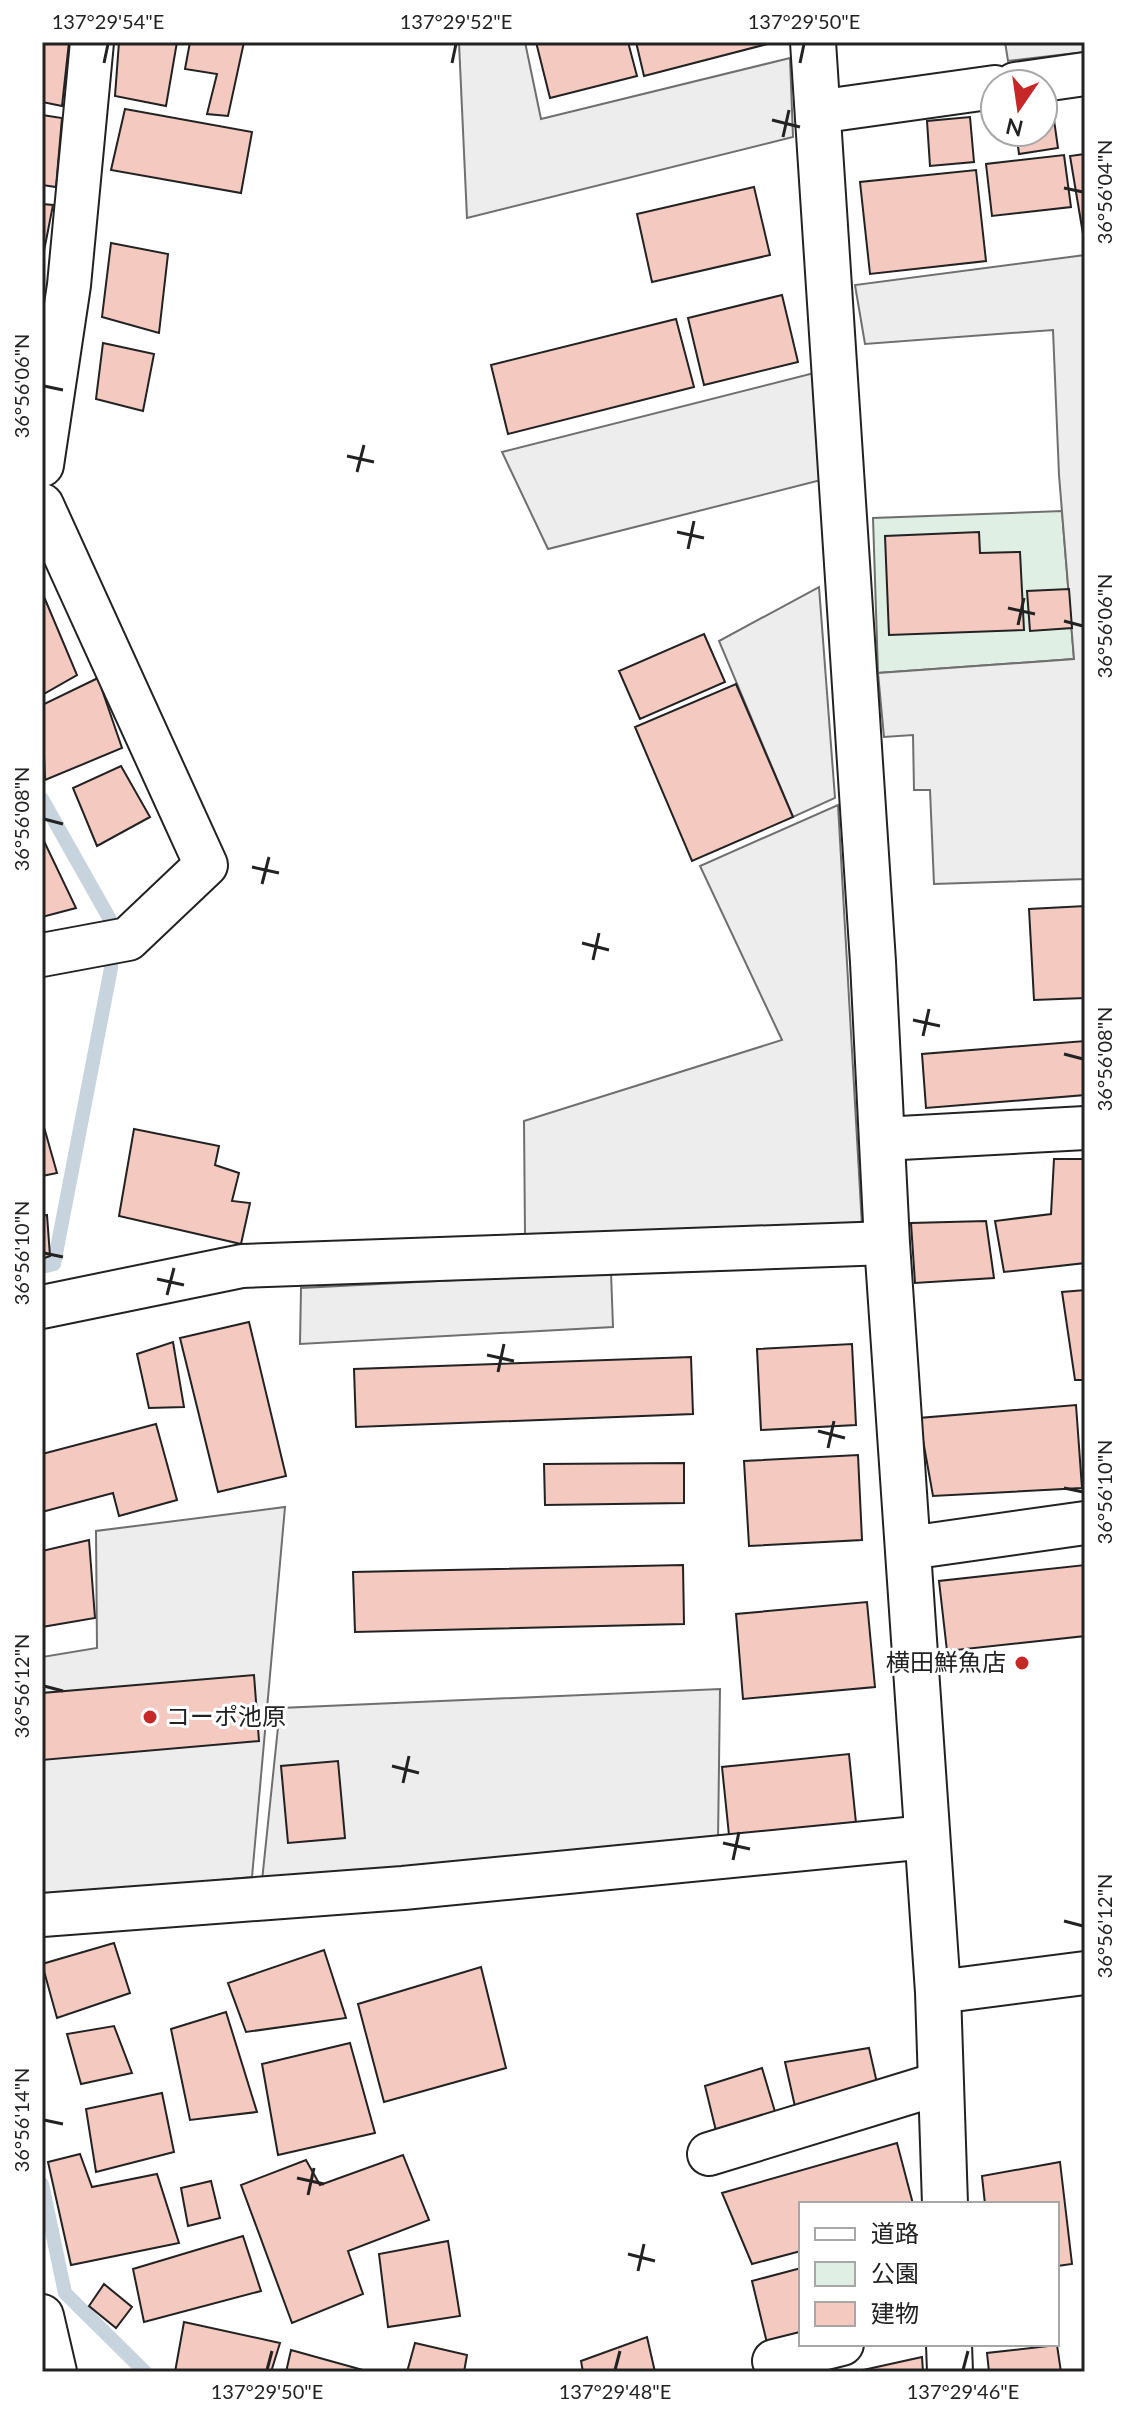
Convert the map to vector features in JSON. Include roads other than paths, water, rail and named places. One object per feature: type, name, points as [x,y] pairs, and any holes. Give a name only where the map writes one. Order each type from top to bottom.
[{"type":"street","points":[[42,465],[69,285],[92,42]]},
{"type":"street","points":[[813,42],[887,1243],[938,1992],[945,2202]]},
{"type":"street","points":[[1059,78],[1085,74]]},
{"type":"street","points":[[817,112],[979,89]]},
{"type":"street","points":[[42,505],[206,865],[128,939],[42,955]]},
{"type":"street","points":[[882,1139],[1085,1128]]},
{"type":"street","points":[[42,1307],[242,1266],[887,1243]]},
{"type":"street","points":[[909,1548],[1085,1523]]},
{"type":"street","points":[[42,1915],[419,1886],[927,1837]]},
{"type":"street","points":[[938,1992],[1085,1973]]},
{"type":"street","points":[[709,2154],[941,2083]]},
{"type":"street","points":[[42,2316],[55,2372]]},
{"type":"street","points":[[774,2361],[834,2346]]},
{"type":"street","points":[[949,2346],[950,2372]]},
{"type":"waterway","points":[[42,799],[112,923],[111,968],[54,1264],[42,1267]]},
{"type":"waterway","points":[[42,2184],[65,2293],[145,2372]]},
{"type":"place","name":"横田鮮魚店","points":[[1022,1663]]},
{"type":"place","name":"コーポ池原","points":[[150,1717]]}]
